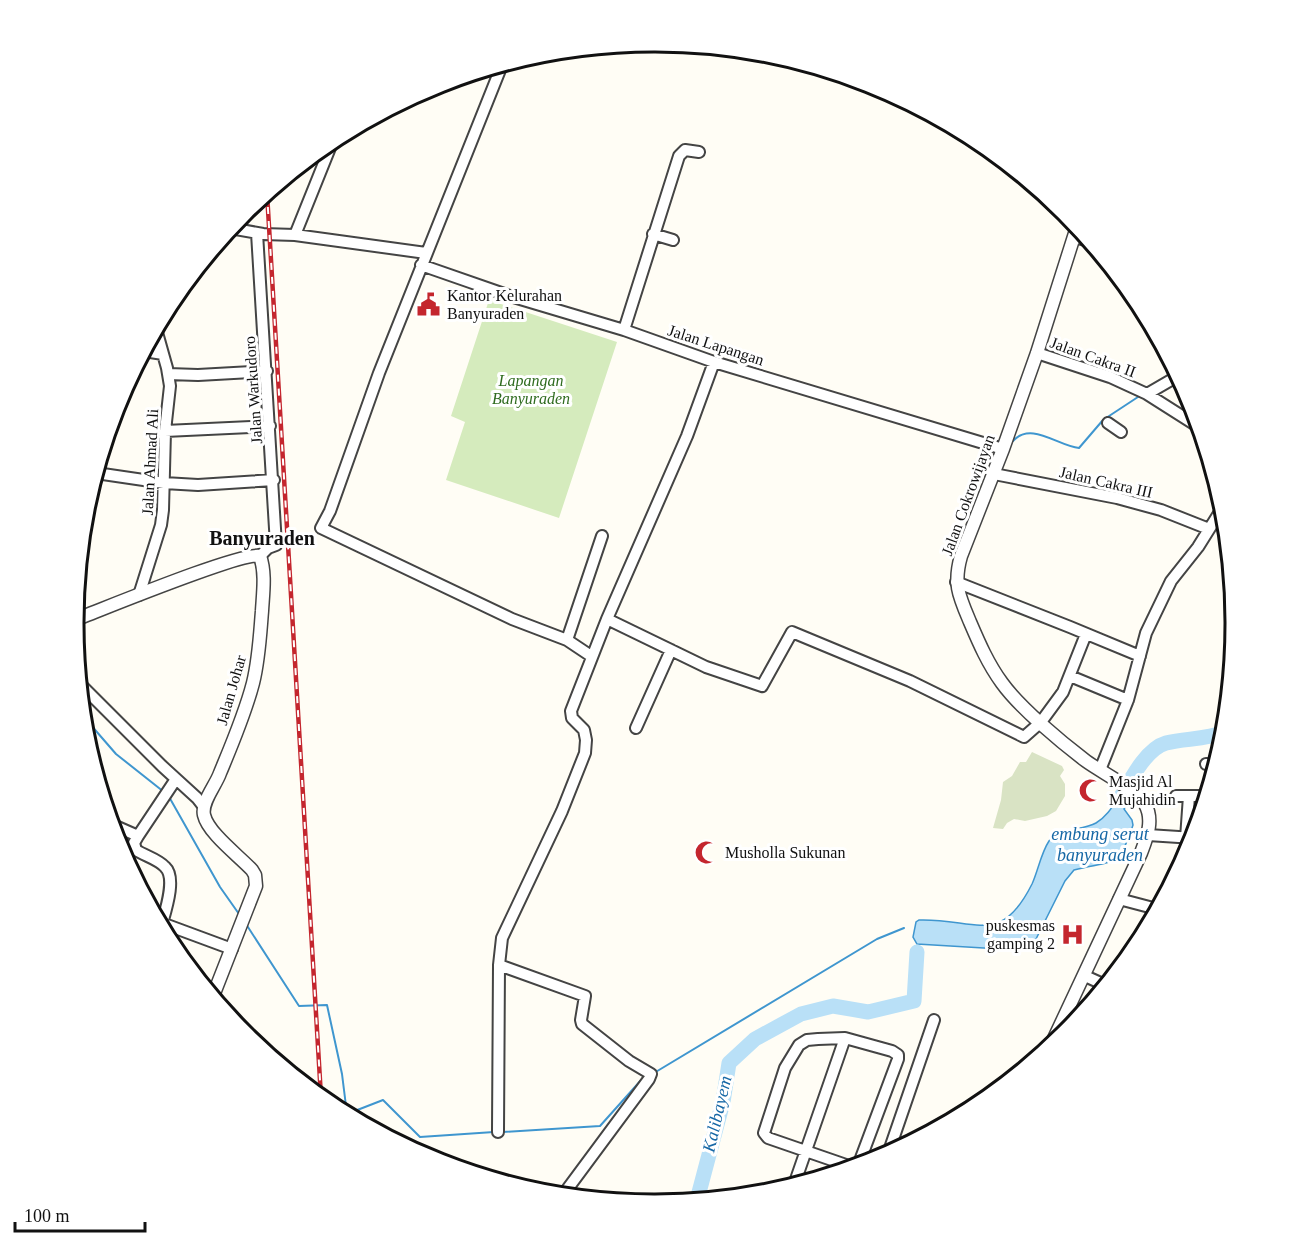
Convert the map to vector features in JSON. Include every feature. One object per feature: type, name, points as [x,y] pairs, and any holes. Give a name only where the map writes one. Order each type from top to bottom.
[{"type":"street","points":[[498,75],[373,386],[330,511],[321,528],[512,619],[567,640],[591,656]]},
{"type":"street","points":[[624,330],[679,156],[685,150],[699,152]]},
{"type":"street","points":[[295,235],[324,158]]},
{"type":"street","points":[[242,230],[426,253]]},
{"type":"street","name":"Jalan Warkudoro","points":[[257,233],[274,480],[276,545],[268,548],[260,556]]},
{"type":"street","points":[[653,234],[673,240]]},
{"type":"street","name":"Jalan Cokrowijayan","points":[[1064,1020],[1148,835],[1148,812],[1136,793],[1066,746],[1002,683],[981,648],[961,600],[957,572],[1037,353],[1074,238]]},
{"type":"street","name":"Jalan Lapangan","points":[[421,266],[510,296],[624,330],[714,362],[1003,449]]},
{"type":"street","name":"Jalan Ahmad Ali","points":[[139,596],[161,525],[165,431],[170,386],[159,340]]},
{"type":"street","points":[[153,352],[163,354]]},
{"type":"street","name":"Jalan Cakra II","points":[[1037,353],[1133,387],[1187,420]]},
{"type":"street","points":[[498,1132],[499,965],[503,931],[562,812],[585,753],[584,730],[570,715],[591,656],[687,436],[714,362]]},
{"type":"street","points":[[168,374],[198,375],[267,371]]},
{"type":"street","points":[[1146,393],[1170,380]]},
{"type":"street","points":[[1108,423],[1121,432]]},
{"type":"street","points":[[165,431],[270,426]]},
{"type":"street","points":[[103,474],[164,483],[222,485],[274,480]]},
{"type":"street","name":"Jalan Cakra III","points":[[994,474],[1117,498],[1161,510],[1209,529]]},
{"type":"street","points":[[1100,770],[1128,700],[1146,633],[1172,581],[1215,519]]},
{"type":"street","points":[[567,640],[602,536]]},
{"type":"street","points":[[84,616],[212,568],[251,555],[260,556]]},
{"type":"street","name":"Jalan Johar","points":[[204,807],[218,781],[253,683],[259,654],[264,587],[260,556]]},
{"type":"street","points":[[957,582],[1140,656]]},
{"type":"street","points":[[607,618],[706,667],[762,686],[792,632],[910,681],[1024,737],[1041,722],[1063,692],[1086,633]]},
{"type":"street","points":[[636,728],[671,650]]},
{"type":"street","points":[[1070,676],[1128,700]]},
{"type":"street","points":[[89,692],[197,798],[204,807],[204,815],[209,826],[255,875],[254,894],[216,987]]},
{"type":"street","points":[[164,914],[171,885],[170,873],[162,864],[136,850],[134,843],[176,779]]},
{"type":"street","points":[[1176,796],[1198,796]]},
{"type":"street","points":[[1189,796],[1190,821]]},
{"type":"street","points":[[123,829],[138,836]]},
{"type":"street","points":[[1148,835],[1183,838]]},
{"type":"street","points":[[1119,899],[1150,907]]},
{"type":"street","points":[[173,928],[232,949]]},
{"type":"street","points":[[499,965],[585,996],[582,1024],[629,1061],[651,1075],[569,1187]]},
{"type":"street","points":[[1085,976],[1097,982]]},
{"type":"street","points":[[892,1141],[934,1020]]},
{"type":"street","points":[[797,1175],[845,1038]]},
{"type":"street","points":[[839,1163],[768,1138],[764,1133],[785,1068],[800,1045],[807,1040],[845,1038],[892,1051],[898,1055],[863,1154]]},
{"type":"green space","name":"Lapangan Banyuraden","points":[[489,300],[617,342],[559,518],[446,480],[465,422],[451,416]]},
{"type":"green space","points":[[1032,752],[1062,766],[1064,770],[1060,776],[1065,784],[1065,796],[1056,811],[1047,816],[1025,821],[1014,819],[1003,829],[993,828],[1001,800],[1003,782],[1012,776],[1020,762],[1026,762]]},
{"type":"water","name":"embung serut banyuraden","points":[[1128,785],[1132,797],[1124,809],[1133,825],[1123,849],[1118,856],[1106,863],[1074,870],[1065,881],[1035,941],[1017,950],[917,944],[913,937],[916,922],[919,920],[984,925],[997,923],[1009,916],[1020,904],[1032,884],[1049,841],[1059,833],[1096,823],[1110,810]]},
{"type":"waterway","points":[[1013,441],[1020,435],[1028,433],[1045,436],[1079,448],[1103,420],[1141,395]]},
{"type":"waterway","points":[[94,729],[116,754],[164,792]]},
{"type":"waterway","name":"Kalibayem","points":[[1119,800],[1138,767],[1158,746],[1173,741],[1214,735]]},
{"type":"waterway","points":[[168,795],[220,887],[239,914]]},
{"type":"waterway","points":[[246,924],[299,1006],[327,1005],[345,1102]]},
{"type":"waterway","points":[[654,1073],[877,939],[904,928]]},
{"type":"waterway","name":"Kalibayem","points":[[699,1191],[723,1102],[729,1063],[755,1039],[801,1014],[833,1006],[868,1012],[914,1001],[917,952]]},
{"type":"waterway","points":[[503,1132],[600,1126],[643,1078]]},
{"type":"waterway","points":[[358,1110],[383,1100],[420,1137],[494,1132]]},
{"type":"railway","points":[[268,204],[320,1085]]},
{"type":"place","name":"Kantor Kelurahan Banyuraden","points":[[429,304]]},
{"type":"place","name":"Masjid Al Mujahidin","points":[[1091,790]]},
{"type":"place","name":"Musholla Sukunan","points":[[707,852]]},
{"type":"place","name":"puskesmas gamping 2","points":[[1073,934]]},
{"type":"district","name":"Banyuraden","points":[[262,538]]}]
